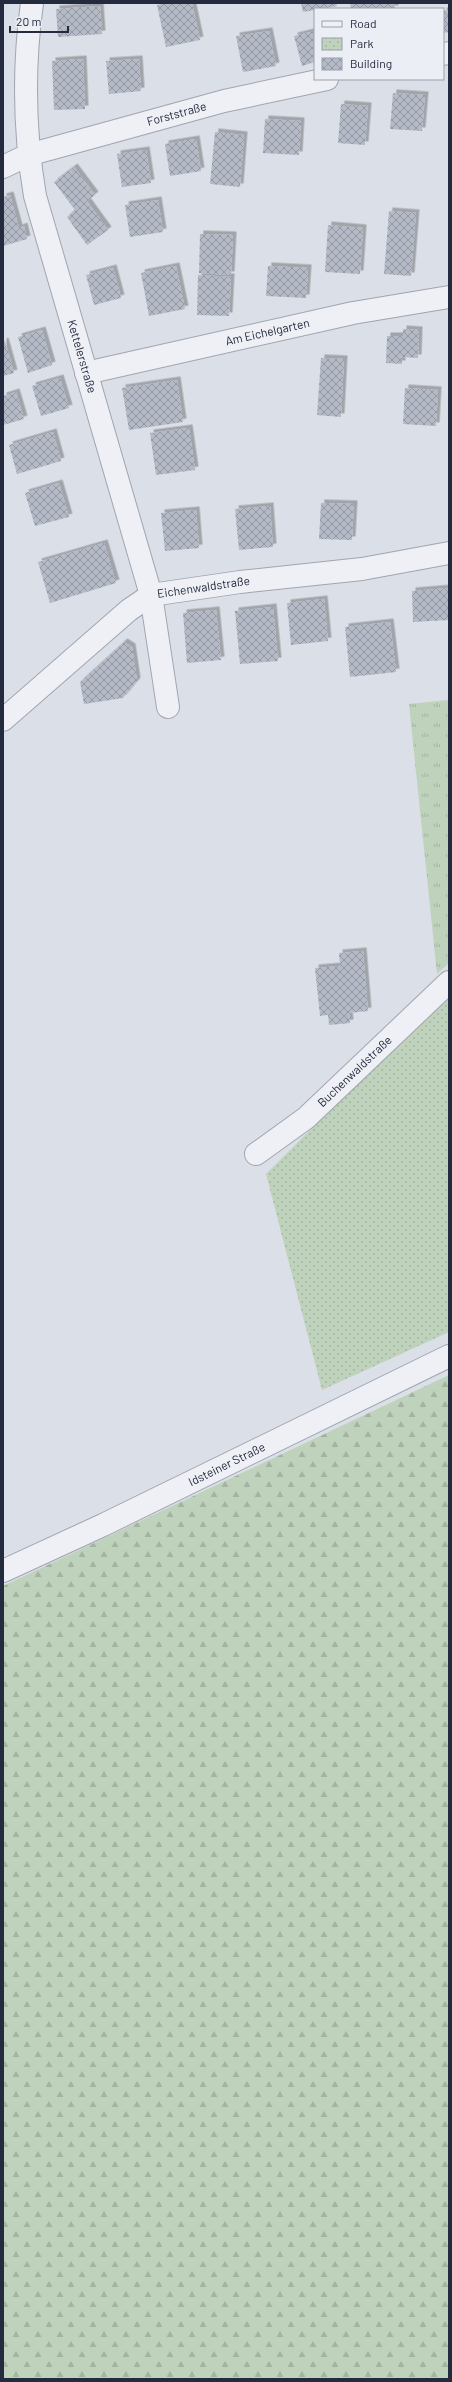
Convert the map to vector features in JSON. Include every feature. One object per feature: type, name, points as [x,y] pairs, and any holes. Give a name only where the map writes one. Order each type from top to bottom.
[{"type":"street","name":"Kettelerstraße","points":[[32,3],[26,42],[26,109],[28,155],[35,196],[152,595],[168,707]]},
{"type":"street","name":"Forststraße","points":[[3,167],[28,155],[224,101],[322,80]]},
{"type":"street","name":"Am Eichelgarten","points":[[86,373],[353,313],[449,297]]},
{"type":"street","name":"Eichenwaldstraße","points":[[3,720],[129,610],[152,595],[240,582],[362,569],[449,553]]},
{"type":"street","name":"Buchenwaldstraße","points":[[256,1154],[306,1118],[449,982]]},
{"type":"street","name":"Idsteiner Straße","points":[[3,1571],[103,1525],[449,1356]]},
{"type":"green space","points":[[449,700],[449,963],[437,974],[409,704]]},
{"type":"green space","points":[[449,992],[449,1332],[322,1390],[266,1174]]},
{"type":"green space","points":[[449,1375],[449,2379],[3,2379],[3,1586]]},
{"type":"building","points":[[167,3],[192,3],[200,40],[166,47],[157,5]]},
{"type":"building","points":[[301,3],[336,3],[337,6],[314,8],[314,10],[303,12]]},
{"type":"building","points":[[350,3],[394,3],[395,8],[351,8]]},
{"type":"building","points":[[100,6],[102,34],[58,37],[56,9]]},
{"type":"building","points":[[449,10],[449,32],[444,33],[444,11]]},
{"type":"building","points":[[269,31],[276,66],[243,72],[236,36]]},
{"type":"building","points":[[314,31],[314,62],[302,66],[294,36]]},
{"type":"building","points":[[83,59],[85,109],[54,110],[52,61]]},
{"type":"building","points":[[139,59],[141,91],[109,94],[106,61]]},
{"type":"building","points":[[393,93],[425,95],[422,131],[390,129]]},
{"type":"building","points":[[341,104],[368,106],[365,145],[338,143]]},
{"type":"building","points":[[265,119],[301,121],[299,155],[263,153]]},
{"type":"building","points":[[215,132],[244,135],[240,187],[210,184]]},
{"type":"building","points":[[196,139],[201,171],[170,176],[165,144]]},
{"type":"building","points":[[146,150],[151,183],[122,187],[117,154]]},
{"type":"building","points":[[74,167],[95,195],[87,201],[108,230],[87,245],[67,217],[75,210],[54,182]]},
{"type":"building","points":[[10,195],[19,228],[24,226],[27,239],[3,246],[3,197]]},
{"type":"building","points":[[158,200],[163,232],[130,237],[125,205]]},
{"type":"building","points":[[389,211],[416,213],[411,276],[384,274]]},
{"type":"building","points":[[328,225],[363,228],[360,274],[325,272]]},
{"type":"building","points":[[200,234],[233,235],[231,275],[199,273]]},
{"type":"building","points":[[176,266],[185,309],[149,316],[141,273]]},
{"type":"building","points":[[268,266],[308,268],[306,298],[266,296]]},
{"type":"building","points":[[113,268],[121,298],[94,305],[86,275]]},
{"type":"building","points":[[198,275],[231,277],[229,316],[197,315]]},
{"type":"building","points":[[403,329],[419,330],[418,358],[402,357],[402,364],[386,363],[387,336],[403,336]]},
{"type":"building","points":[[42,330],[52,365],[28,373],[18,337]]},
{"type":"building","points":[[5,341],[14,373],[3,376],[3,342]]},
{"type":"building","points":[[321,358],[344,359],[341,417],[317,415]]},
{"type":"building","points":[[60,378],[69,408],[41,416],[32,386]]},
{"type":"building","points":[[177,380],[183,422],[129,430],[122,388]]},
{"type":"building","points":[[405,388],[438,390],[436,426],[403,424]]},
{"type":"building","points":[[16,392],[24,419],[3,425],[3,396]]},
{"type":"building","points":[[189,428],[195,470],[156,475],[150,433]]},
{"type":"building","points":[[53,432],[61,461],[17,474],[9,445]]},
{"type":"building","points":[[59,483],[69,517],[35,526],[25,493]]},
{"type":"building","points":[[321,503],[354,504],[352,540],[319,539]]},
{"type":"building","points":[[270,506],[273,547],[239,550],[235,509]]},
{"type":"building","points":[[196,510],[199,548],[165,551],[161,513]]},
{"type":"building","points":[[104,543],[116,583],[50,603],[38,562]]},
{"type":"building","points":[[449,588],[449,620],[413,622],[412,591]]},
{"type":"building","points":[[324,599],[328,641],[291,645],[287,603]]},
{"type":"building","points":[[273,607],[278,661],[240,664],[235,611]]},
{"type":"building","points":[[216,610],[221,660],[187,663],[183,613]]},
{"type":"building","points":[[390,622],[396,672],[350,677],[345,627]]},
{"type":"building","points":[[124,642],[132,647],[137,681],[123,698],[84,704],[80,682]]},
{"type":"building","points":[[363,951],[368,1011],[349,1013],[350,1023],[329,1025],[328,1015],[320,1016],[315,968],[340,966],[339,953]]}]
